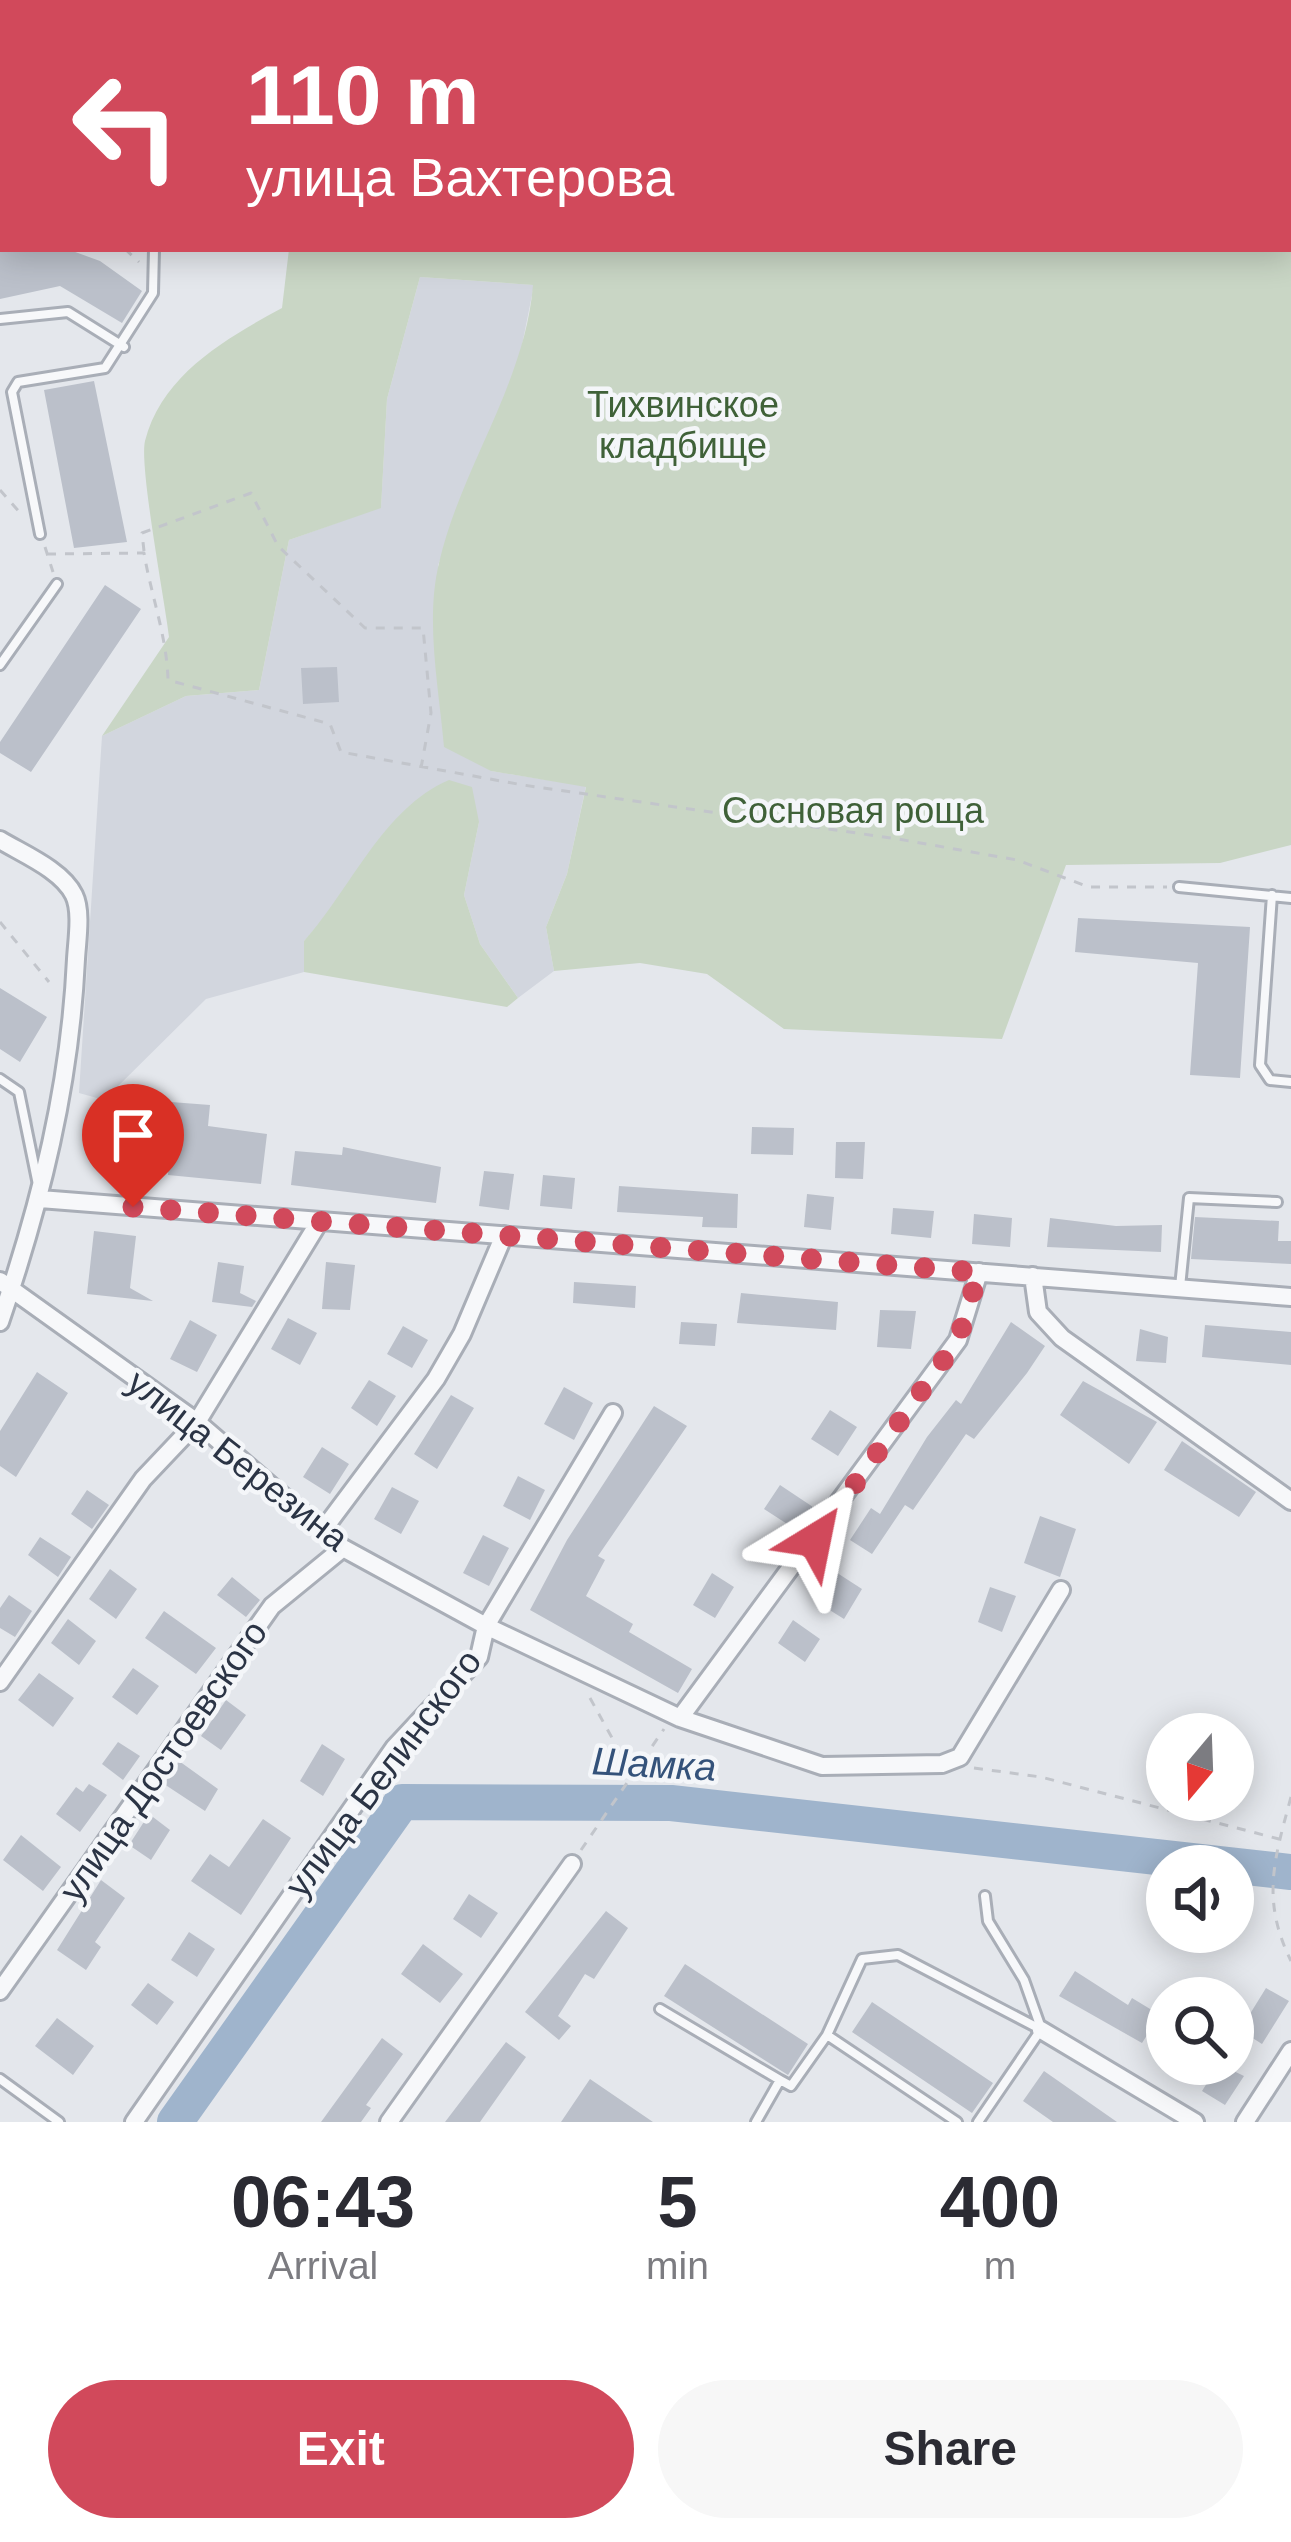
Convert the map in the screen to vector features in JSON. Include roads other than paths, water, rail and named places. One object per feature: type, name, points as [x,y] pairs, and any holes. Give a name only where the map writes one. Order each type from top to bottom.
[{"type":"street","points":[[0,839],[62,880],[76,897],[74,1006],[55,1148],[6,1285],[0,1322]]},
{"type":"street","points":[[40,1199],[1291,1297]]},
{"type":"street","points":[[0,1682],[143,1479],[197,1422],[319,1222]]},
{"type":"street","points":[[323,1530],[436,1379],[462,1334],[504,1235]]},
{"type":"street","points":[[680,1718],[958,1340],[979,1272]]},
{"type":"street","points":[[1033,1276],[1038,1312],[1062,1338],[1291,1501]]},
{"type":"street","name":"улица Березина","points":[[6,1285],[197,1422],[343,1547],[486,1626],[680,1718],[823,1766],[943,1764],[960,1756],[1061,1590]]},
{"type":"street","name":"улица Белинского","points":[[134,2122],[394,1748],[479,1657],[486,1626],[613,1413]]},
{"type":"street","name":"улица Достоевского","points":[[0,1991],[272,1606],[343,1547]]},
{"type":"street","points":[[389,2122],[572,1864]]},
{"type":"street","points":[[1041,2030],[1195,2122]]},
{"type":"street","points":[[1245,2122],[1291,2051]]},
{"type":"lane","points":[[40,534],[12,392],[18,382],[106,368],[124,347],[153,293],[154,252]]},
{"type":"lane","points":[[0,320],[68,312],[124,347]]},
{"type":"lane","points":[[0,665],[57,584]]},
{"type":"lane","points":[[1179,887],[1291,898]]},
{"type":"lane","points":[[1272,895],[1260,1065],[1270,1080],[1291,1082]]},
{"type":"lane","points":[[0,1079],[20,1092],[40,1199]]},
{"type":"lane","points":[[1180,1288],[1189,1198],[1277,1202]]},
{"type":"lane","points":[[985,1896],[988,1922],[1024,1980],[1041,2030]]},
{"type":"lane","points":[[660,2008],[790,2086],[827,2035],[862,1959],[879,1954],[898,1955],[1041,2030]]},
{"type":"lane","points":[[978,2122],[1041,2030]]},
{"type":"lane","points":[[827,2035],[957,2122]]},
{"type":"lane","points":[[0,2079],[59,2122]]},
{"type":"lane","points":[[756,2122],[780,2080]]},
{"type":"waterway","name":"Шамка","points":[[175,2122],[402,1802],[671,1803],[1291,1872]]},
{"type":"park label","name":"Тихвинское кладбище","points":[[683,424]]},
{"type":"park label","name":"Сосновая роща","points":[[853,810]]}]
